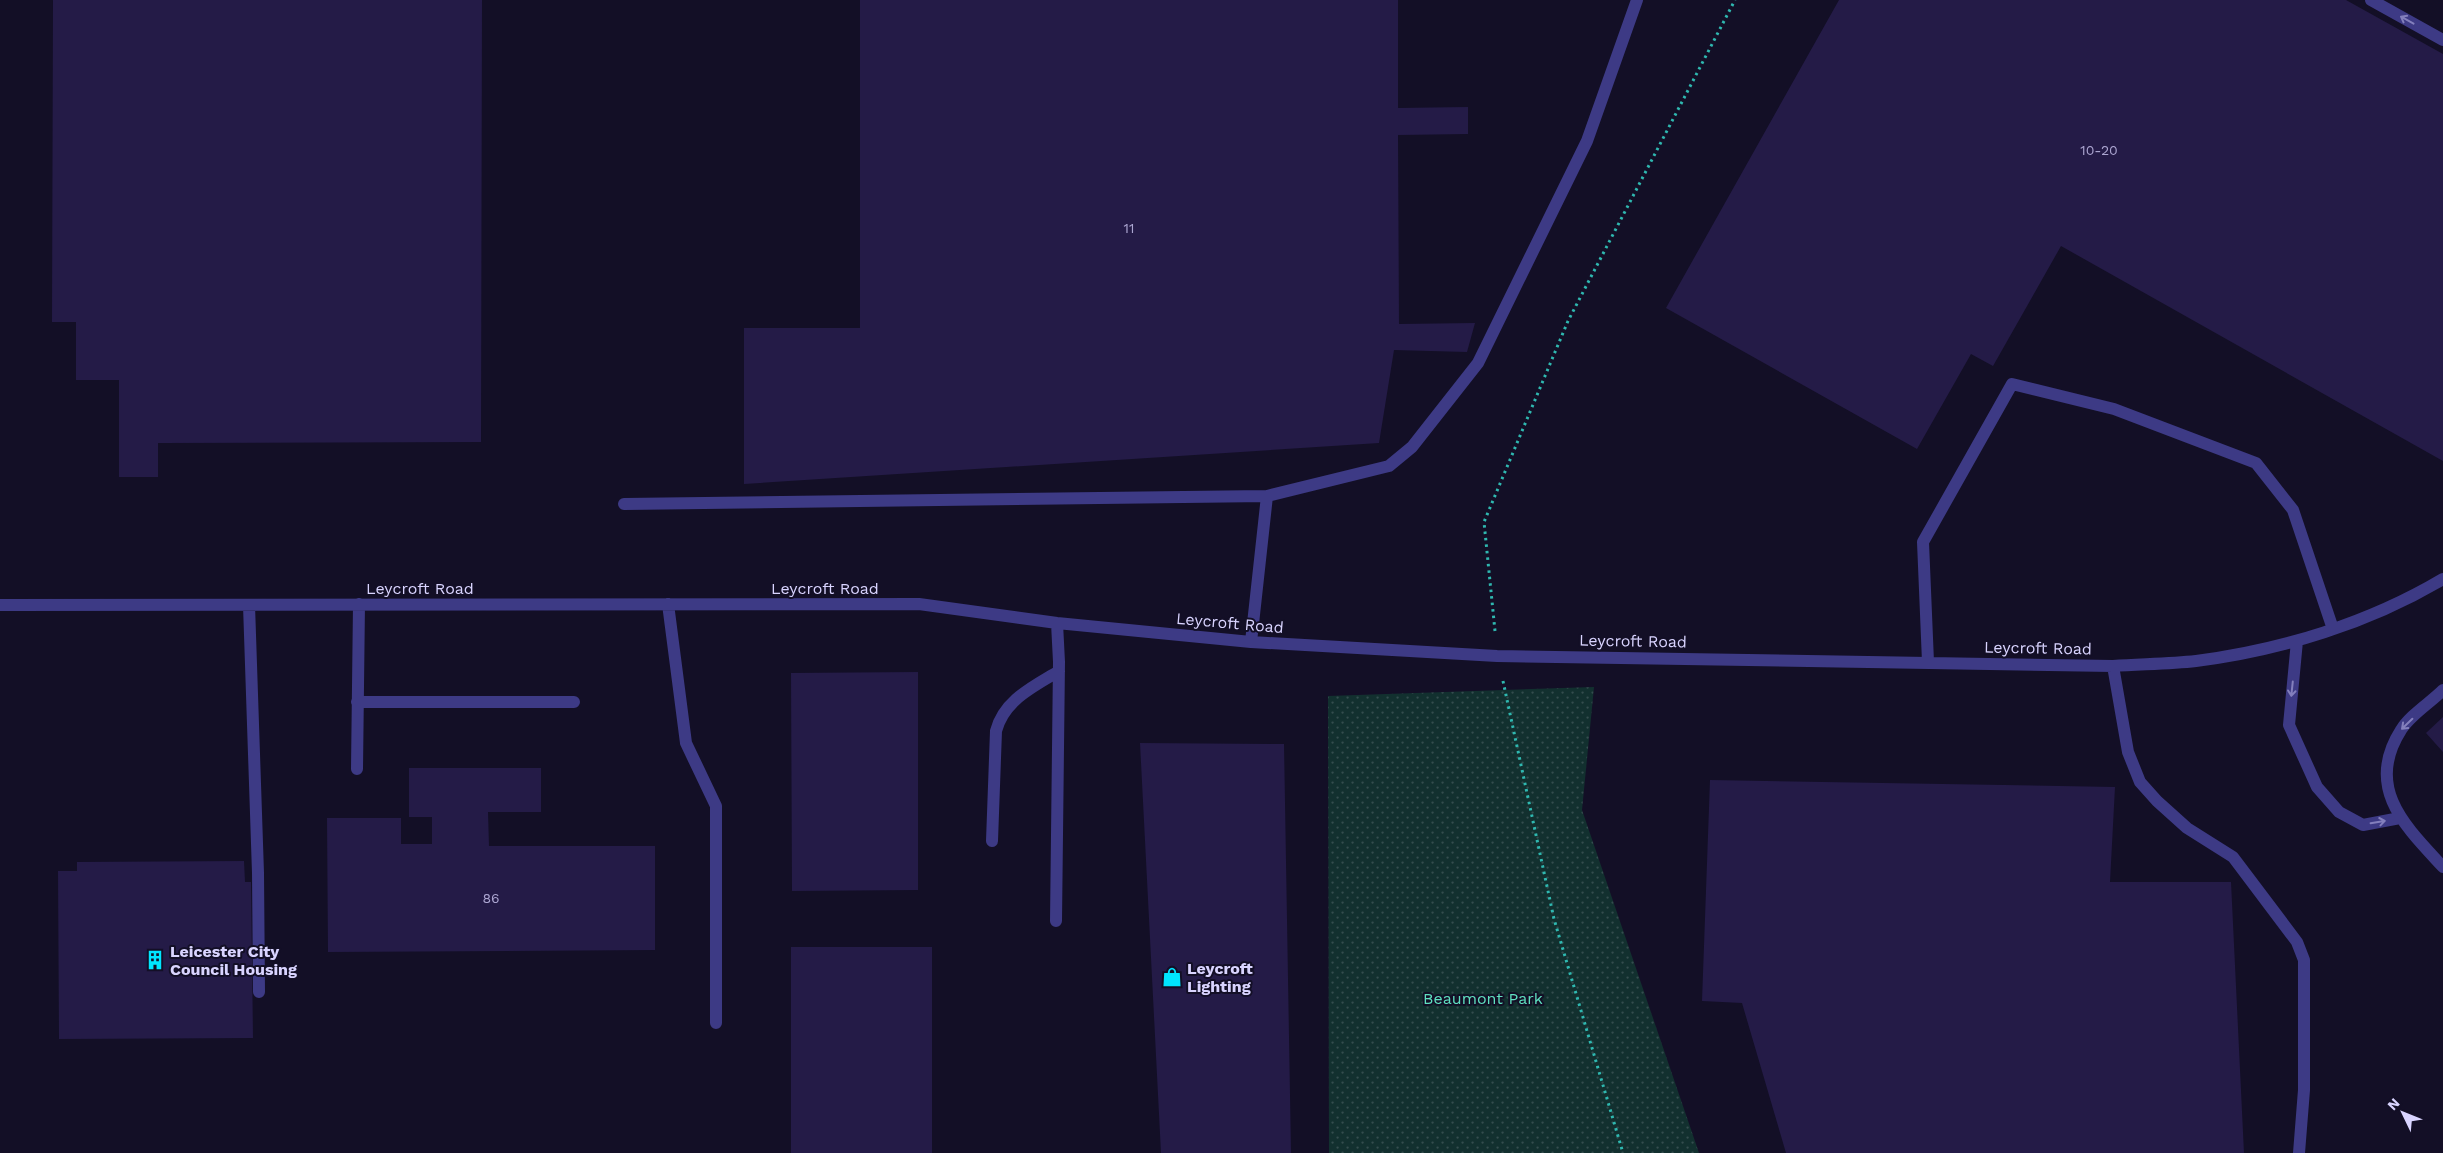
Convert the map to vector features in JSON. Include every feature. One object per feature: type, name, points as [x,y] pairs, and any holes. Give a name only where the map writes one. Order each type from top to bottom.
[{"type":"street","points":[[624,504],[1268,496],[1389,466],[1412,447],[1478,363],[1587,140],[1637,0]]},
{"type":"street","points":[[2371,0],[2443,40]]},
{"type":"street","points":[[1928,662],[1923,542],[2012,384],[2114,410],[2256,464],[2293,510],[2333,629]]},
{"type":"street","points":[[1251,642],[1268,496]]},
{"type":"street","name":"Leycroft Road","points":[[0,605],[919,604],[1057,623],[1251,642],[1498,656],[2113,666],[2196,661],[2256,651],[2297,641],[2333,629],[2416,595],[2443,579]]},
{"type":"street","points":[[357,769],[359,604]]},
{"type":"street","points":[[668,604],[686,742],[716,806],[716,1022]]},
{"type":"street","points":[[249,605],[258,863],[259,992]]},
{"type":"street","points":[[1056,921],[1059,671],[1057,623]]},
{"type":"street","points":[[2297,641],[2288,725],[2317,787],[2339,812],[2363,825],[2400,818]]},
{"type":"street","points":[[2113,666],[2128,752],[2140,782],[2157,801],[2187,828],[2233,857],[2297,942],[2304,960],[2304,1090],[2299,1153]]},
{"type":"street","points":[[992,841],[996,731],[999,719],[1016,698],[1059,671]]},
{"type":"street","points":[[2443,690],[2402,729],[2388,755],[2389,795],[2400,818],[2443,867]]},
{"type":"street","points":[[357,702],[574,702]]},
{"type":"path","points":[[1623,1153],[1554,919],[1498,656],[1484,522],[1568,321],[1735,0]]},
{"type":"green space","name":"Beaumont Park","points":[[1594,687],[1582,810],[1699,1153],[1329,1153],[1328,696]]},
{"type":"building","points":[[53,0],[482,0],[481,442],[158,443],[158,477],[119,477],[119,380],[76,380],[76,322],[52,322]]},
{"type":"building","points":[[860,0],[1398,0],[1398,108],[1468,107],[1468,134],[1398,135],[1399,324],[1475,323],[1467,352],[1394,350],[1379,443],[744,484],[744,328],[860,328]]},
{"type":"building","points":[[1839,0],[2346,0],[2443,54],[2443,461],[2061,246],[1993,366],[1971,354],[1917,449],[1666,308]]},
{"type":"building","points":[[918,672],[918,890],[792,891],[791,673]]},
{"type":"building","points":[[2443,717],[2443,752],[2426,733]]},
{"type":"building","points":[[1140,743],[1284,744],[1291,1153],[1161,1153]]},
{"type":"building","points":[[409,768],[541,768],[541,812],[488,812],[489,846],[655,846],[655,950],[328,952],[327,818],[401,818],[401,844],[432,844],[432,817],[409,817]]},
{"type":"building","points":[[1710,780],[2115,787],[2110,882],[2231,882],[2244,1153],[1786,1153],[1742,1003],[1702,1001]]},
{"type":"building","name":"Leicester City Council Housing","points":[[244,861],[245,882],[251,882],[253,1038],[59,1039],[58,871],[77,871],[77,862]]},
{"type":"building","points":[[791,947],[932,947],[932,1153],[791,1153]]},
{"type":"place","name":"Leicester City Council Housing","points":[[155,960]]},
{"type":"place","name":"Leycroft Lighting","points":[[1172,977]]}]
